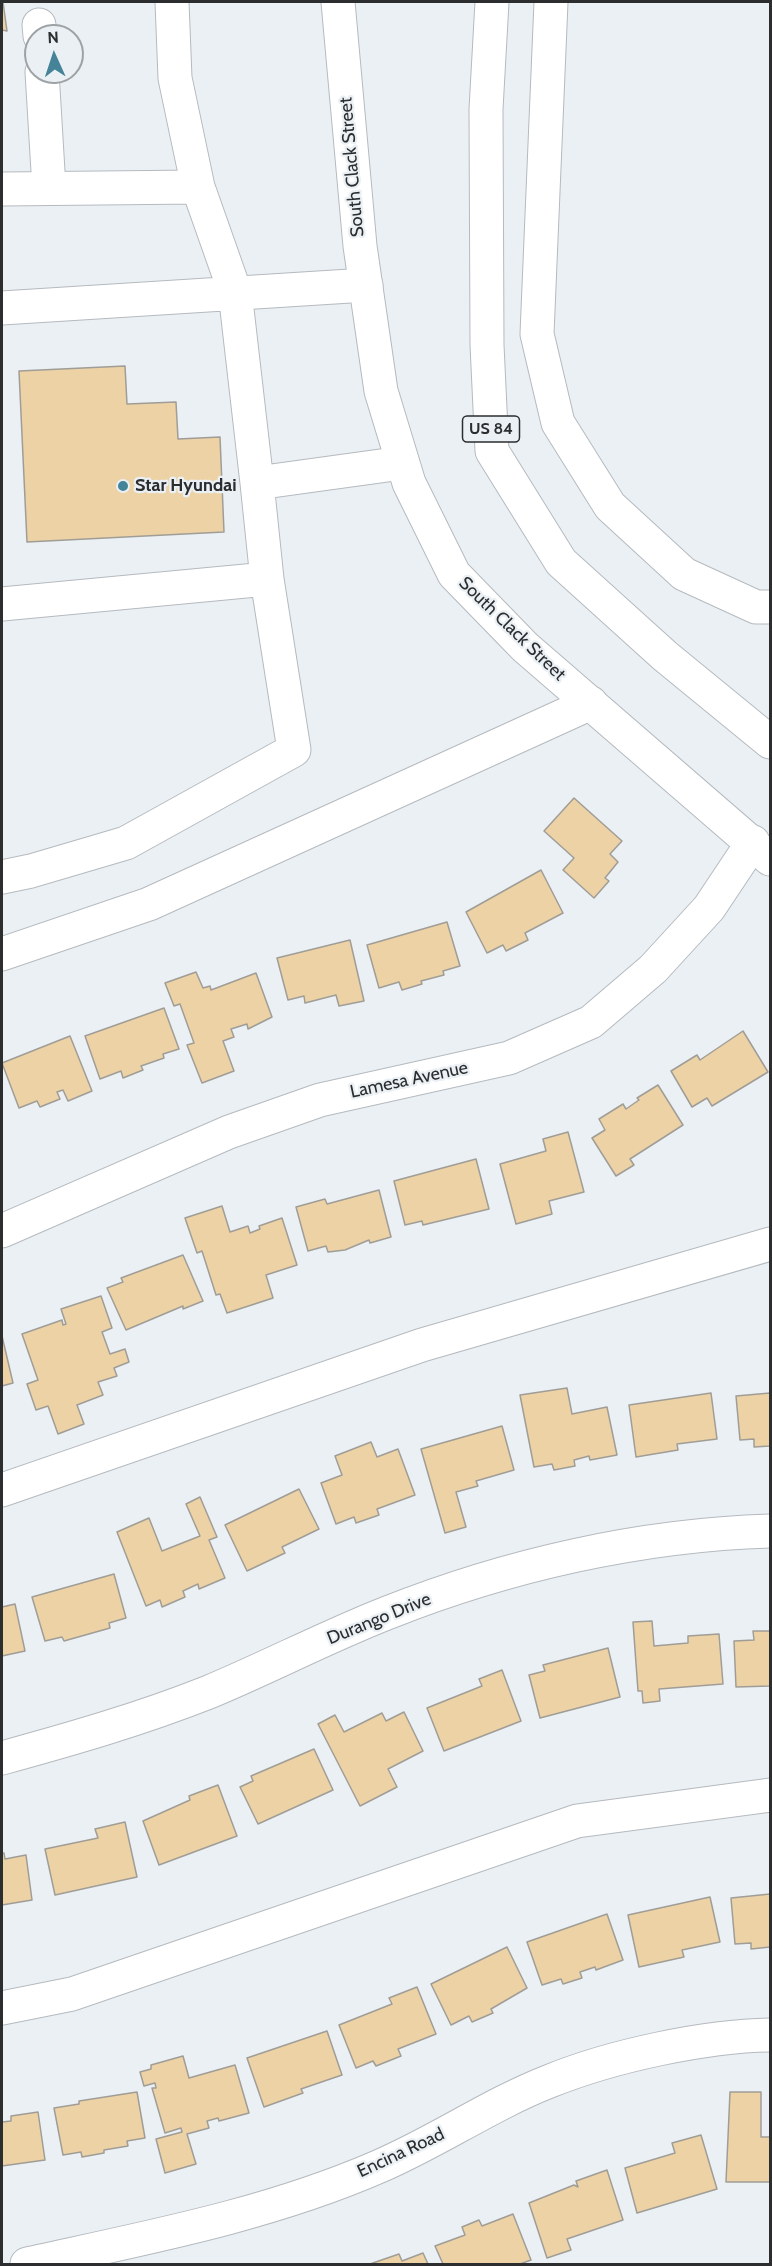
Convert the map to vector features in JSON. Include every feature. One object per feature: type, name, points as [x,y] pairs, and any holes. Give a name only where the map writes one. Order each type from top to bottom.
[{"type":"main road","points":[[2,877],[31,872],[126,843],[294,750],[267,579],[235,292],[198,187],[176,78],[172,2]]},
{"type":"main road","name":"South Clack Street","points":[[338,2],[366,285],[381,391],[408,483],[454,574],[525,647],[762,850]]},
{"type":"main road","name":"US 84","points":[[492,2],[486,109],[487,345],[492,452],[561,562],[664,656],[771,742]]},
{"type":"main road","points":[[550,2],[537,334],[558,423],[610,506],[684,574],[756,607],[771,607]]},
{"type":"main road","points":[[43,84],[49,188]]},
{"type":"main road","points":[[2,189],[198,187]]},
{"type":"main road","points":[[2,308],[366,285]]},
{"type":"main road","points":[[258,483],[402,464]]},
{"type":"main road","points":[[2,604],[267,579]]},
{"type":"main road","points":[[2,954],[149,904],[591,704]]},
{"type":"main road","name":"Lamesa Avenue","points":[[2,1231],[229,1132],[310,1103],[509,1058],[591,1022],[653,969],[762,850]]},
{"type":"main road","points":[[2,1490],[422,1345],[771,1244]]},
{"type":"main road","name":"Durango Drive","points":[[2,1758],[87,1734],[207,1692],[387,1613],[505,1573],[629,1544],[771,1532]]},
{"type":"main road","points":[[2,2008],[72,1994],[577,1821],[771,1795]]},
{"type":"main road","name":"Encina Road","points":[[27,2265],[266,2206],[379,2166],[550,2081],[631,2057],[729,2036],[771,2035]]},
{"type":"building","points":[[3,2],[7,31],[2,30]]},
{"type":"building","name":"Star Hyundai","points":[[125,366],[127,404],[176,402],[178,439],[220,437],[224,532],[27,542],[19,371]]},
{"type":"building","points":[[574,798],[622,841],[610,854],[618,862],[605,878],[609,881],[594,898],[563,870],[574,858],[544,831]]},
{"type":"building","points":[[541,870],[563,913],[525,933],[528,940],[506,951],[503,945],[487,953],[466,912]]},
{"type":"building","points":[[447,922],[460,966],[443,971],[444,975],[421,981],[422,984],[402,990],[399,982],[379,988],[367,945]]},
{"type":"building","points":[[350,940],[364,1001],[339,1006],[336,995],[305,1003],[304,996],[288,1000],[277,958]]},
{"type":"building","points":[[196,972],[203,988],[210,986],[211,990],[256,973],[272,1017],[248,1029],[247,1024],[231,1029],[234,1037],[223,1041],[234,1071],[202,1083],[187,1045],[194,1043],[180,1004],[174,1006],[165,983]]},
{"type":"building","points":[[164,1008],[179,1049],[163,1054],[164,1058],[141,1066],[143,1070],[123,1078],[121,1071],[100,1079],[85,1036]]},
{"type":"building","points":[[743,1031],[768,1072],[712,1106],[707,1098],[692,1107],[671,1071],[697,1055],[700,1060]]},
{"type":"building","points":[[70,1036],[92,1091],[68,1101],[63,1090],[57,1092],[60,1099],[40,1107],[37,1101],[19,1108],[2,1063]]},
{"type":"building","points":[[658,1085],[683,1125],[630,1159],[634,1165],[616,1176],[592,1138],[605,1130],[599,1119],[623,1104],[626,1109],[639,1100],[637,1098]]},
{"type":"building","points":[[568,1132],[584,1192],[549,1201],[552,1214],[516,1224],[500,1164],[546,1151],[543,1139]]},
{"type":"building","points":[[476,1159],[489,1209],[423,1225],[422,1221],[405,1225],[394,1181]]},
{"type":"building","points":[[379,1190],[391,1237],[370,1243],[369,1240],[345,1250],[328,1252],[326,1246],[308,1251],[296,1207],[325,1199],[327,1204]]},
{"type":"building","points":[[222,1206],[230,1232],[248,1226],[250,1233],[260,1229],[259,1226],[282,1218],[297,1265],[266,1275],[273,1298],[227,1313],[220,1294],[216,1295],[202,1251],[197,1253],[185,1218]]},
{"type":"building","points":[[183,1255],[203,1301],[183,1309],[183,1306],[126,1330],[107,1288],[123,1282],[121,1278]]},
{"type":"building","points":[[101,1296],[112,1328],[102,1332],[110,1354],[125,1349],[129,1362],[114,1368],[117,1376],[98,1382],[103,1395],[77,1405],[84,1424],[58,1434],[48,1406],[36,1410],[27,1384],[38,1380],[22,1334],[62,1320],[63,1325],[66,1324],[61,1309]]},
{"type":"building","points":[[2,1336],[13,1383],[2,1386]]},
{"type":"building","points":[[567,1388],[572,1414],[607,1407],[617,1455],[590,1460],[589,1456],[574,1460],[575,1466],[554,1470],[552,1464],[534,1467],[520,1395]]},
{"type":"building","points":[[711,1393],[717,1439],[677,1444],[678,1450],[636,1457],[629,1405]]},
{"type":"building","points":[[770,1393],[770,1446],[754,1447],[754,1439],[740,1440],[736,1396]]},
{"type":"building","points":[[502,1426],[514,1470],[476,1481],[478,1486],[456,1492],[466,1527],[445,1533],[421,1449]]},
{"type":"building","points":[[371,1442],[377,1457],[398,1449],[415,1495],[377,1509],[379,1515],[356,1523],[354,1517],[336,1524],[321,1483],[342,1475],[335,1456]]},
{"type":"building","points":[[299,1489],[319,1529],[282,1547],[285,1553],[247,1571],[225,1525]]},
{"type":"building","points":[[200,1497],[217,1537],[209,1540],[225,1578],[199,1589],[198,1584],[183,1591],[185,1597],[162,1607],[160,1600],[146,1606],[117,1532],[149,1518],[162,1551],[200,1536],[186,1504]]},
{"type":"building","points":[[114,1574],[126,1618],[109,1623],[110,1628],[64,1641],[62,1637],[45,1641],[32,1597]]},
{"type":"building","points":[[15,1604],[25,1651],[2,1656],[2,1607]]},
{"type":"building","points":[[652,1621],[654,1646],[688,1643],[688,1636],[719,1634],[723,1684],[659,1689],[660,1701],[643,1703],[642,1691],[638,1691],[633,1622]]},
{"type":"building","points":[[753,1631],[770,1631],[770,1686],[736,1687],[734,1641],[754,1640]]},
{"type":"building","points":[[608,1648],[620,1697],[540,1718],[529,1675],[545,1671],[543,1665]]},
{"type":"building","points":[[502,1670],[521,1721],[444,1751],[427,1708],[482,1686],[479,1679]]},
{"type":"building","points":[[404,1712],[423,1751],[388,1769],[397,1787],[360,1806],[318,1724],[335,1715],[344,1732],[382,1713],[386,1721]]},
{"type":"building","points":[[314,1749],[333,1790],[258,1824],[240,1787],[253,1781],[251,1776]]},
{"type":"building","points":[[218,1785],[237,1836],[159,1865],[143,1821],[190,1800],[189,1796]]},
{"type":"building","points":[[125,1822],[137,1877],[55,1895],[45,1849],[98,1838],[95,1829]]},
{"type":"building","points":[[2,1853],[5,1859],[26,1855],[32,1900],[2,1905]]},
{"type":"building","points":[[770,1894],[770,1947],[751,1949],[751,1943],[735,1944],[731,1898]]},
{"type":"building","points":[[710,1897],[720,1942],[682,1950],[684,1957],[639,1967],[628,1915]]},
{"type":"building","points":[[607,1914],[623,1960],[596,1970],[595,1967],[580,1972],[582,1978],[563,1984],[561,1979],[542,1985],[527,1942]]},
{"type":"building","points":[[507,1947],[527,1988],[491,2009],[493,2013],[472,2022],[469,2016],[451,2025],[431,1984]]},
{"type":"building","points":[[417,1987],[436,2034],[398,2049],[401,2056],[376,2066],[373,2061],[356,2068],[339,2025],[392,2004],[389,1998]]},
{"type":"building","points":[[327,2031],[342,2075],[301,2089],[303,2093],[264,2107],[247,2058]]},
{"type":"building","points":[[183,2056],[189,2078],[235,2065],[249,2113],[219,2121],[218,2118],[207,2121],[209,2128],[187,2134],[196,2164],[165,2173],[156,2139],[182,2132],[181,2128],[165,2133],[152,2088],[156,2088],[155,2083],[144,2086],[140,2072],[151,2069],[151,2065]]},
{"type":"building","points":[[137,2092],[145,2138],[127,2141],[128,2146],[104,2150],[104,2153],[82,2157],[81,2152],[63,2155],[54,2108],[79,2104],[79,2101]]},
{"type":"building","points":[[730,2092],[761,2092],[761,2137],[770,2137],[770,2182],[726,2182]]},
{"type":"building","points":[[38,2112],[45,2160],[2,2166],[2,2122],[11,2121],[11,2116]]},
{"type":"building","points":[[701,2135],[717,2189],[637,2213],[625,2168],[675,2153],[672,2143]]},
{"type":"building","points":[[607,2170],[623,2220],[567,2239],[571,2250],[547,2258],[529,2203],[574,2185],[578,2187],[576,2181]]},
{"type":"building","points":[[513,2214],[531,2260],[520,2264],[443,2264],[435,2246],[465,2235],[462,2227],[479,2220],[482,2226]]},
{"type":"building","points":[[423,2253],[428,2264],[370,2264],[399,2254],[402,2261]]},
{"type":"place","name":"Star Hyundai","points":[[123,486]]}]
